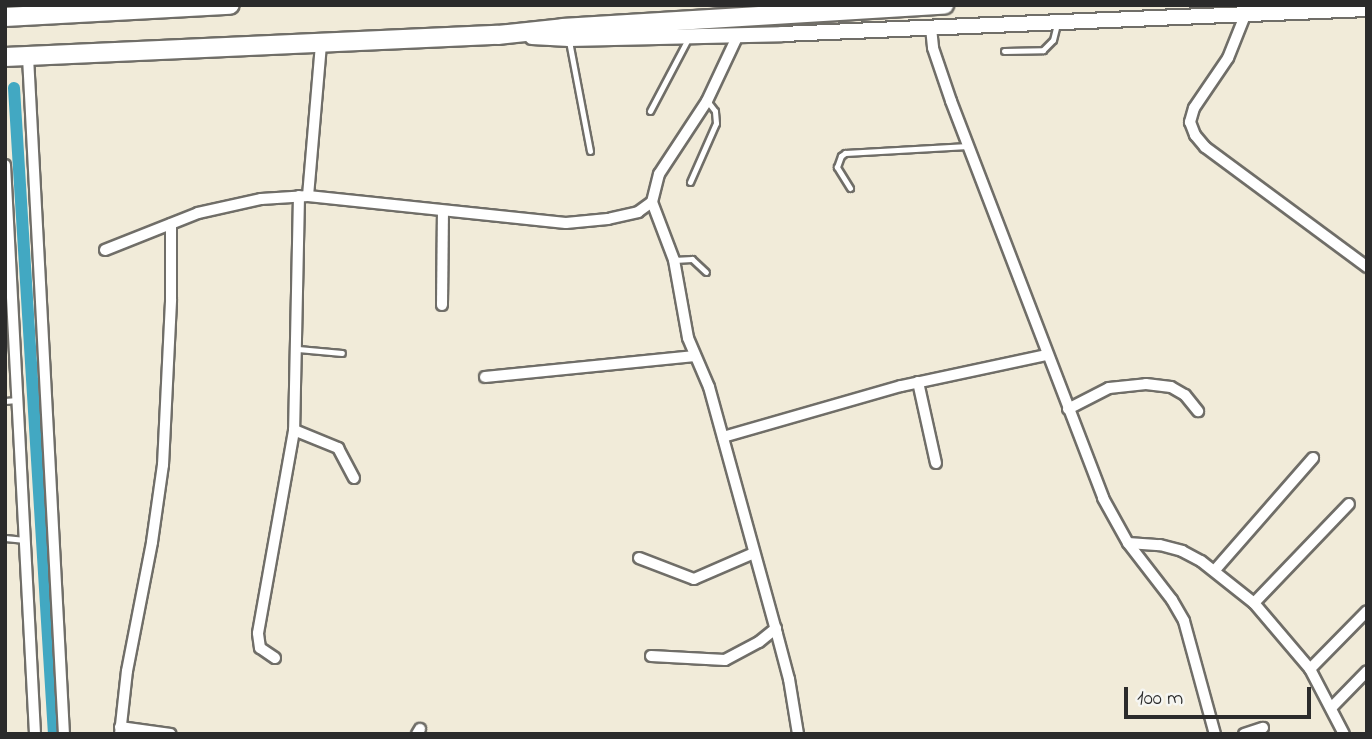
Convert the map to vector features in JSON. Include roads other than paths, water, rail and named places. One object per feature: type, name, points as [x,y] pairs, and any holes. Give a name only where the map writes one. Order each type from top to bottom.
[{"type":"highway","points":[[5,17],[230,5]]},
{"type":"highway","points":[[5,57],[498,35],[564,28],[944,5]]},
{"type":"main road","points":[[498,35],[569,39],[738,35],[1367,9]]},
{"type":"street","points":[[1245,13],[1228,58],[1194,108],[1191,122],[1195,135],[1205,147],[1367,267]]},
{"type":"street","points":[[931,28],[933,48],[968,146],[1103,498],[1128,543],[1172,600],[1184,621],[1215,734]]},
{"type":"street","points":[[738,35],[707,101],[659,174],[652,202],[674,260],[688,338],[703,367],[776,628],[789,680],[798,734]]},
{"type":"street","points":[[275,658],[260,648],[258,633],[294,430],[304,196],[321,43]]},
{"type":"street","points":[[28,57],[64,734]]},
{"type":"street","points":[[5,165],[11,365],[17,400],[35,734]]},
{"type":"street","points":[[104,250],[171,223],[236,204],[304,196],[537,222],[589,222],[638,212],[652,202]]},
{"type":"street","points":[[442,305],[443,213]]},
{"type":"street","points":[[164,733],[120,730],[163,465],[171,299],[171,223]]},
{"type":"street","points":[[485,377],[695,355]]},
{"type":"street","points":[[723,436],[918,382],[1047,355]]},
{"type":"street","points":[[918,382],[936,463]]},
{"type":"street","points":[[1068,409],[1109,388],[1146,384],[1171,387],[1185,395],[1198,411]]},
{"type":"street","points":[[294,430],[338,448],[354,478]]},
{"type":"street","points":[[1214,570],[1313,458]]},
{"type":"street","points":[[1254,603],[1349,504]]},
{"type":"street","points":[[1128,543],[1160,545],[1182,551],[1214,570],[1254,603],[1310,669],[1344,734]]},
{"type":"street","points":[[639,558],[694,579],[754,553]]},
{"type":"street","points":[[1310,669],[1367,611]]},
{"type":"street","points":[[651,656],[725,660],[760,642],[776,628]]},
{"type":"street","points":[[1332,708],[1367,671]]},
{"type":"street","points":[[1244,734],[1263,728]]},
{"type":"lane","points":[[1004,51],[1044,50],[1053,40],[1058,22]]},
{"type":"lane","points":[[650,111],[689,36]]},
{"type":"lane","points":[[569,39],[590,151]]},
{"type":"lane","points":[[690,182],[716,123],[715,111],[707,101]]},
{"type":"lane","points":[[850,188],[837,167],[838,161],[845,153],[968,146]]},
{"type":"lane","points":[[674,260],[692,259],[706,272]]},
{"type":"lane","points":[[298,349],[342,353]]},
{"type":"lane","points":[[5,401],[17,400]]},
{"type":"lane","points":[[5,538],[24,540]]},
{"type":"waterway","points":[[14,88],[54,734]]}]
